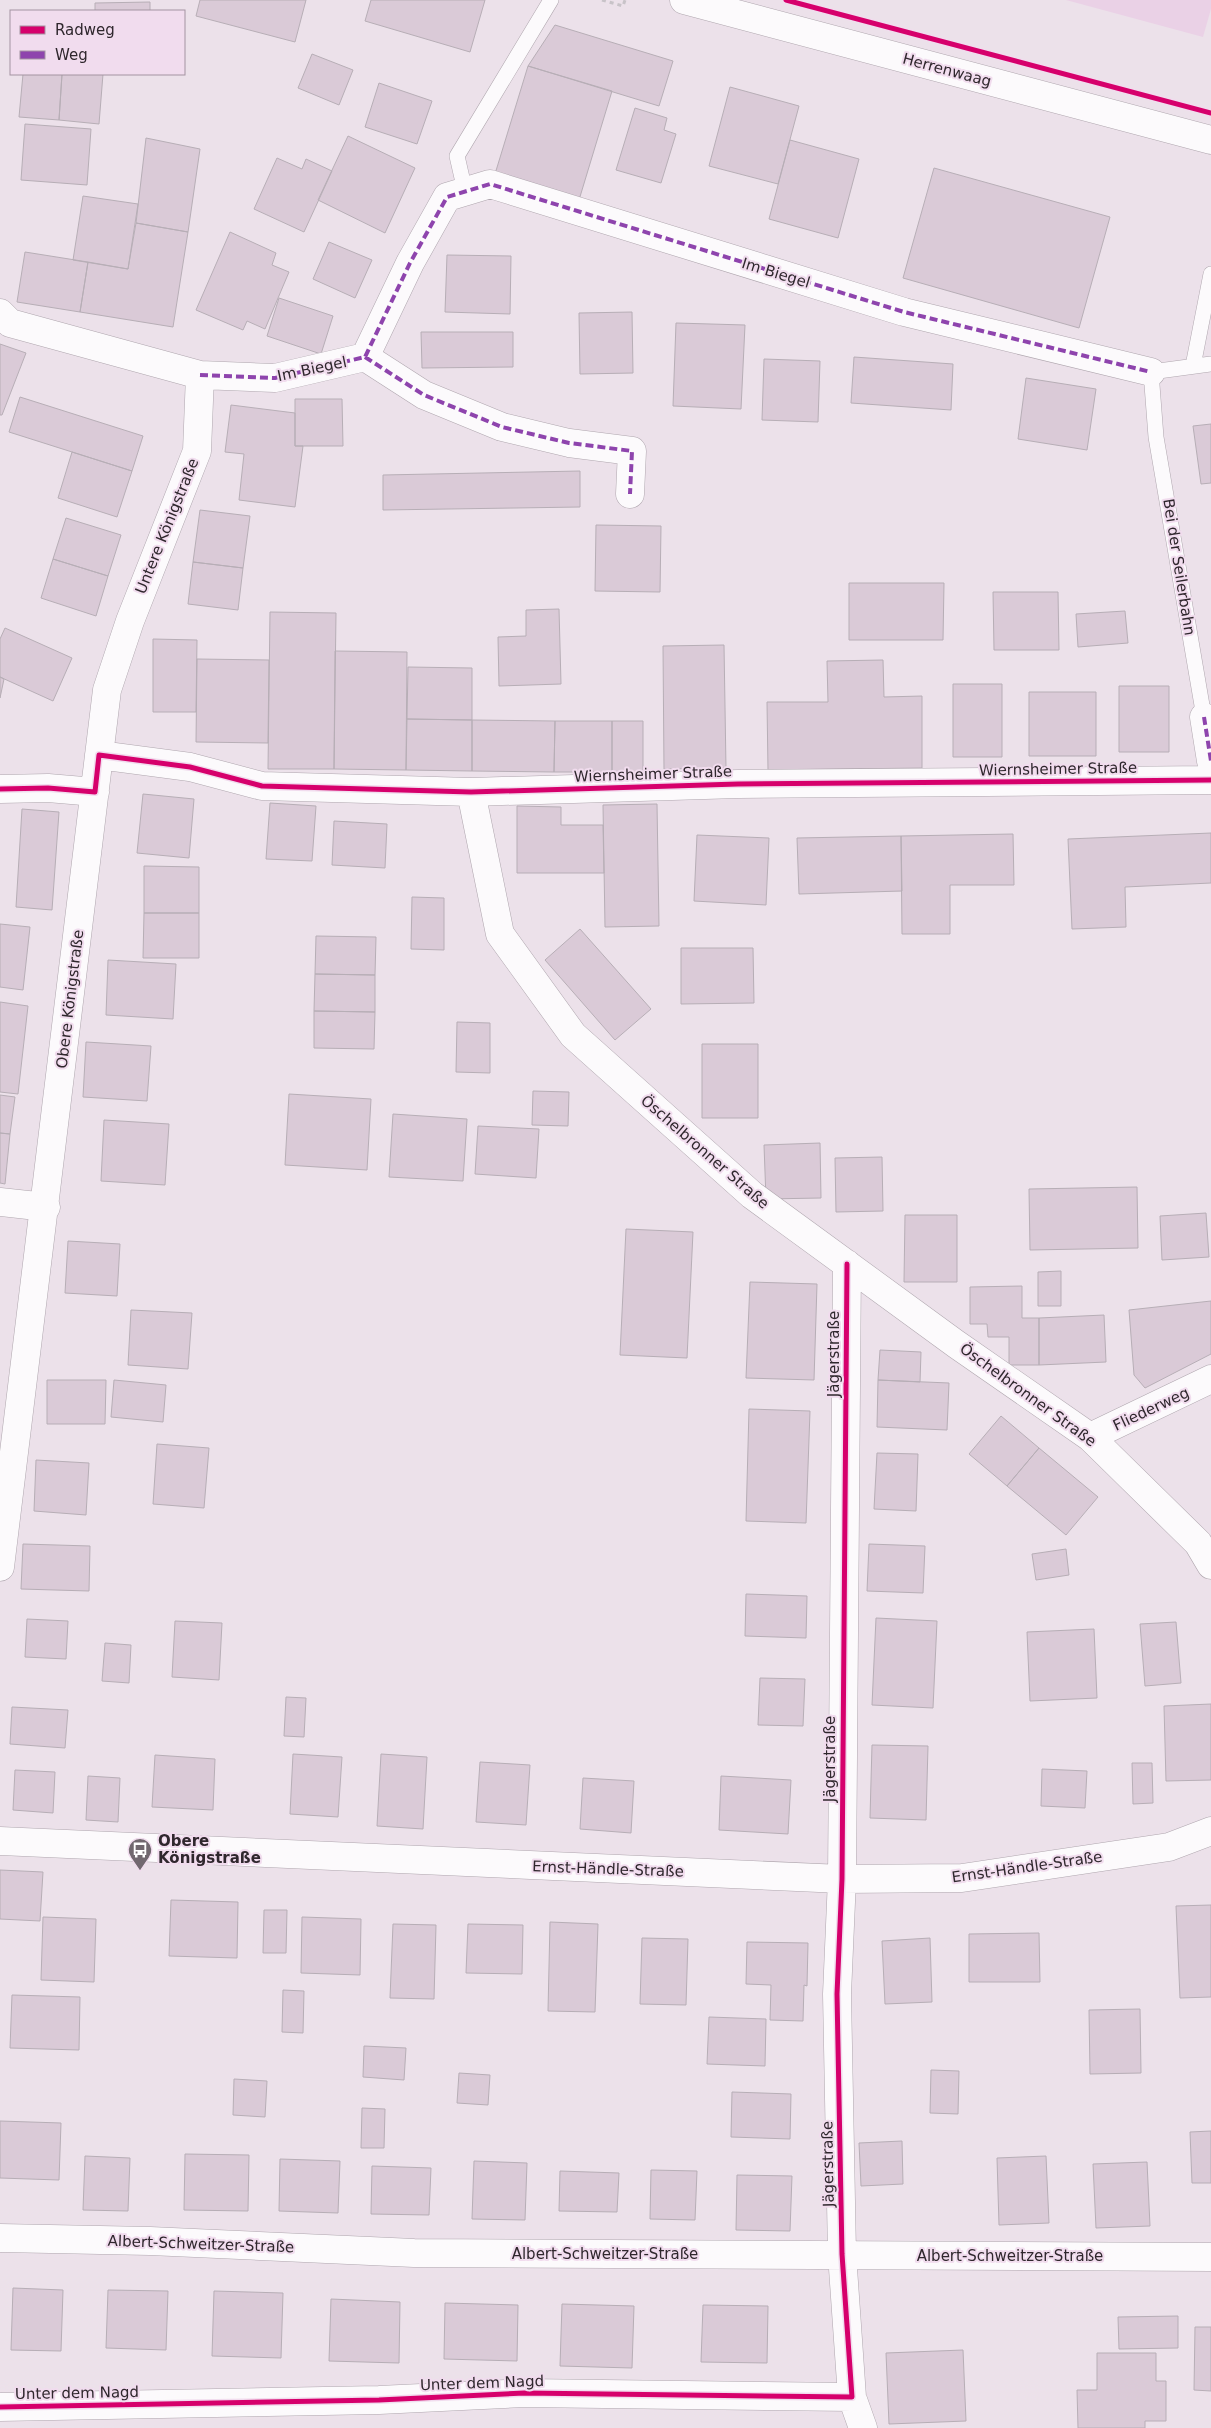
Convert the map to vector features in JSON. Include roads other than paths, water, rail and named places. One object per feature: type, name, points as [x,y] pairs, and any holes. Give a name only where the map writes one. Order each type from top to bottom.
[{"type":"street","name":"Herrenwaag","points":[[684,0],[1211,140]]},
{"type":"street","name":"Im Biegel","points":[[364,358],[410,262],[447,197],[490,184],[904,312],[1151,372]]},
{"type":"street","points":[[0,313],[10,323],[200,375]]},
{"type":"street","name":"Im Biegel","points":[[200,375],[275,378],[364,358],[424,395],[502,427],[569,443],[632,451],[630,494]]},
{"type":"street","name":"Untere Königstraße","points":[[95,792],[107,690],[130,621],[197,451],[200,375]]},
{"type":"street","name":"Bei der Seilerbahn","points":[[1204,717],[1211,761]]},
{"type":"street","name":"Wiernsheimer Straße","points":[[99,755],[190,767],[262,786],[471,792],[738,784],[1211,780]]},
{"type":"street","points":[[0,789],[48,788],[95,792]]},
{"type":"street","name":"Obere Königstraße","points":[[0,1567],[28,1325],[46,1206],[95,792]]},
{"type":"street","name":"Öschelbronner Straße","points":[[471,792],[500,934],[574,1036],[752,1195],[956,1344],[1090,1437],[1198,1543],[1211,1565]]},
{"type":"street","points":[[0,1202],[46,1206]]},
{"type":"street","name":"Jägerstraße","points":[[842,2254],[836,1994],[842,1879],[847,1264]]},
{"type":"street","name":"Fliederweg","points":[[1090,1437],[1211,1379]]},
{"type":"street","name":"Ernst-Händle-Straße","points":[[0,1841],[842,1879],[962,1878],[1169,1847],[1211,1831]]},
{"type":"street","name":"Albert-Schweitzer-Straße","points":[[0,2238],[150,2241],[414,2253],[1211,2257]]},
{"type":"street","points":[[842,2254],[852,2397],[863,2428]]},
{"type":"street","name":"Unter dem Nagd","points":[[0,2407],[379,2400],[524,2393],[852,2397]]},
{"type":"lane","points":[[465,191],[457,156],[551,0]]},
{"type":"lane","points":[[1193,366],[1211,274]]},
{"type":"lane","name":"Im Biegel","points":[[1151,372],[1211,364]]},
{"type":"lane","name":"Bei der Seilerbahn","points":[[1151,372],[1156,437],[1204,717]]},
{"type":"place","name":"Obere Königstraße","points":[[140,1871]]}]
